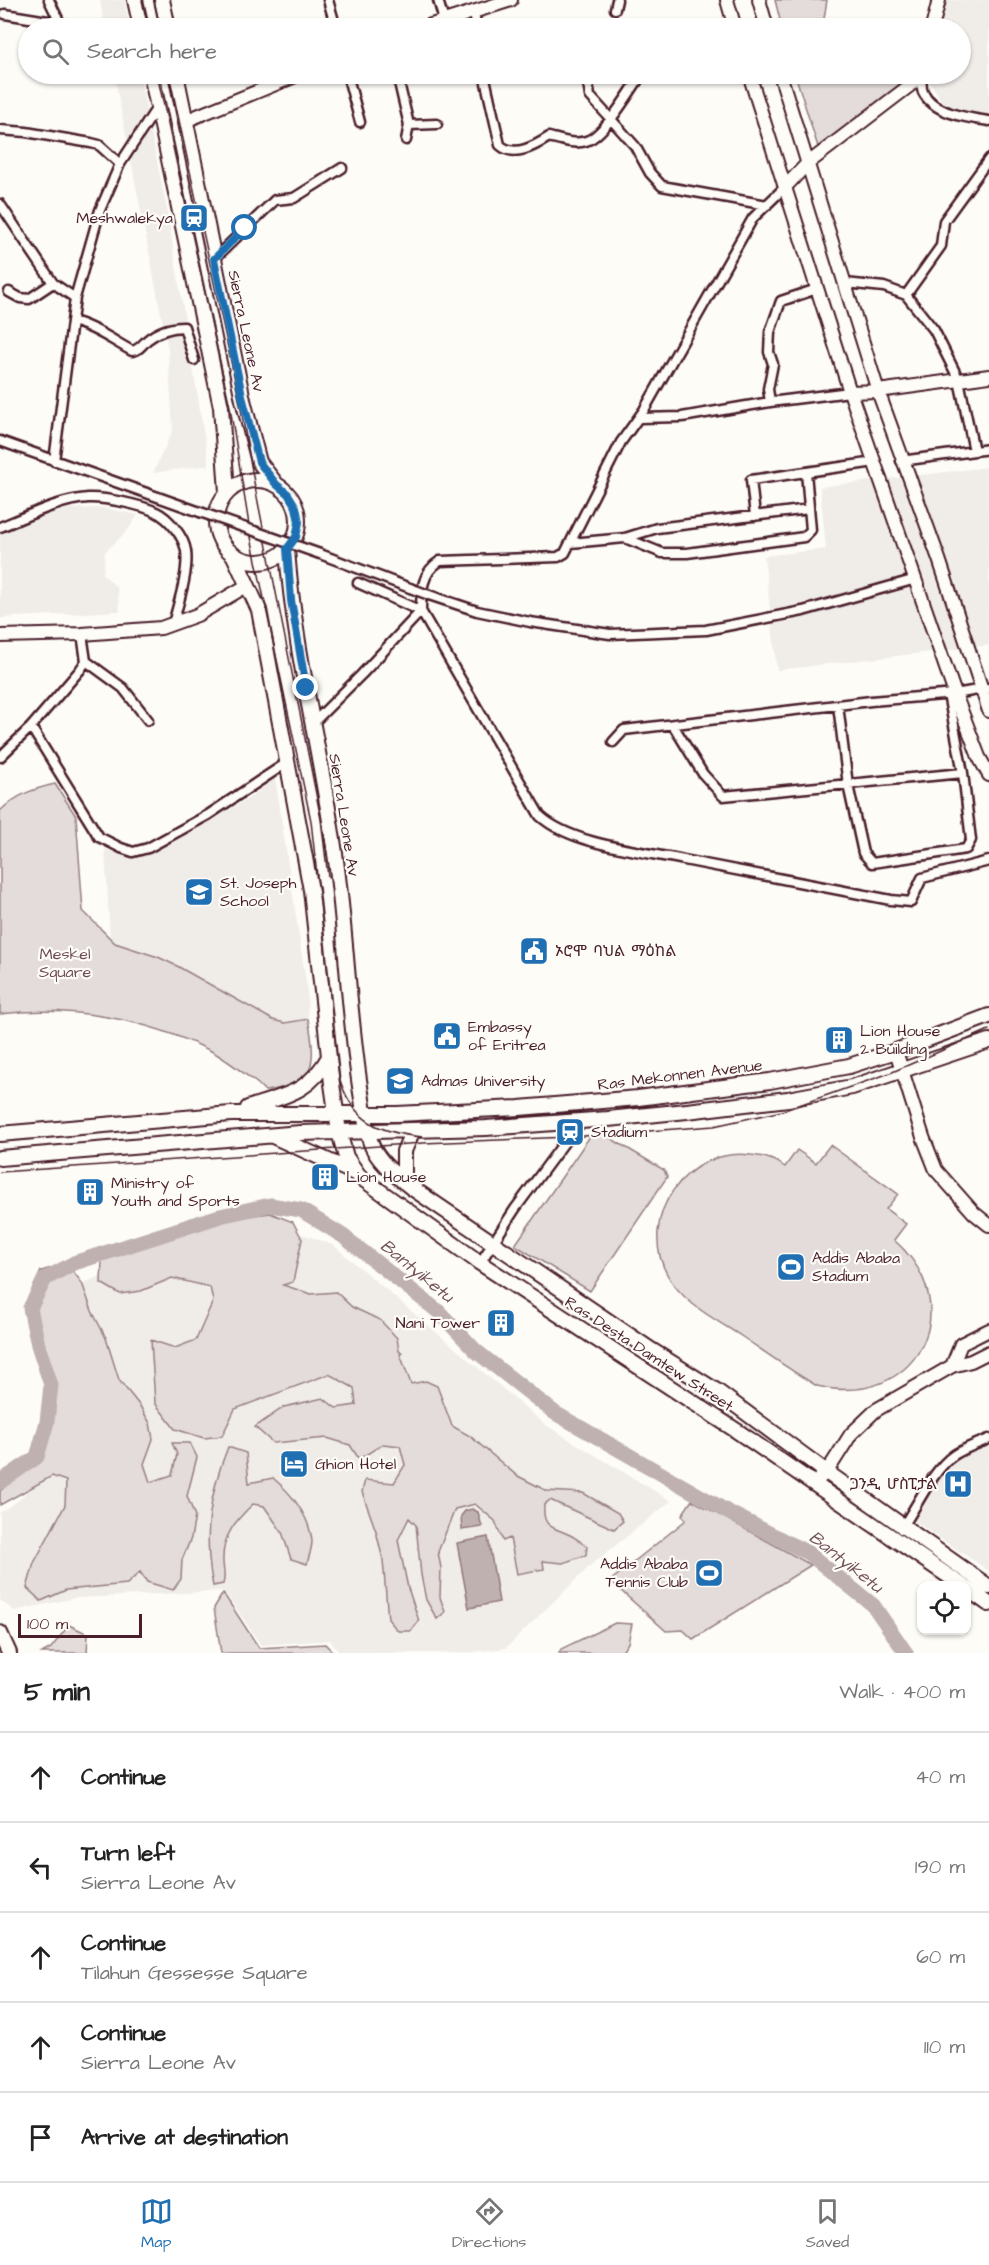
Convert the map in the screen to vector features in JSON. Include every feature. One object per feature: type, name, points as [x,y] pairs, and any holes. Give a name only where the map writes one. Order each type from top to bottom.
[{"type":"main road","points":[[135,0],[139,18]]},
{"type":"main road","points":[[162,0],[166,18]]},
{"type":"main road","points":[[454,18],[511,0]]},
{"type":"main road","points":[[727,0],[732,18]]},
{"type":"main road","points":[[759,0],[764,18]]},
{"type":"main road","points":[[934,18],[939,0]]},
{"type":"main road","points":[[153,84],[221,407],[227,492]]},
{"type":"main road","name":"Sierra Leone Av","points":[[178,84],[243,400],[259,462],[276,484]]},
{"type":"main road","points":[[185,121],[276,84]]},
{"type":"main road","points":[[752,84],[850,392],[916,579],[951,694],[989,775]]},
{"type":"main road","points":[[783,84],[878,391],[985,689],[989,711]]},
{"type":"main road","points":[[785,187],[807,164],[909,84]]},
{"type":"main road","points":[[850,392],[878,391],[989,376]]},
{"type":"main road","points":[[250,480],[264,480],[276,484],[288,494],[296,507],[299,522],[296,537],[276,558],[261,562],[247,561],[234,556],[221,543],[215,525],[218,507],[227,492],[238,484],[250,480]]},
{"type":"main road","name":"Sierra Leone Av","points":[[287,549],[291,600],[339,885],[353,1040],[365,1114]]},
{"type":"main road","name":"Ras Desta Damtew Street","points":[[234,556],[259,610],[311,890],[339,1132],[346,1157],[359,1176],[480,1263],[728,1425],[956,1581]]},
{"type":"main road","points":[[0,636],[82,634],[161,627],[197,615],[248,585]]},
{"type":"main road","name":"Ras Mekonnen Avenue","points":[[231,1113],[397,1114],[519,1108],[669,1094],[849,1066],[896,1052],[989,1016]]},
{"type":"main road","points":[[0,1158],[271,1135],[486,1128],[681,1112],[794,1098],[852,1088],[989,1041]]},
{"type":"main road","points":[[896,1052],[936,1170],[974,1213],[989,1225]]},
{"type":"main road","points":[[0,1134],[231,1113],[297,1092],[315,1078],[329,1057]]},
{"type":"main road","points":[[360,1087],[381,1107],[397,1114]]},
{"type":"main road","name":"Ras Desta Damtew Street","points":[[365,1114],[374,1150],[404,1182],[718,1392],[989,1587]]},
{"type":"main road","points":[[404,1182],[405,1151],[413,1130]]},
{"type":"main road","points":[[271,1135],[359,1176]]},
{"type":"main road","points":[[952,1366],[962,1344],[989,1330]]},
{"type":"main road","points":[[814,1485],[851,1434],[876,1410],[952,1366],[971,1361],[989,1352]]},
{"type":"main road","points":[[971,1591],[989,1604]]},
{"type":"main road","points":[[0,1633],[9,1653]]},
{"type":"street","points":[[50,0],[58,18]]},
{"type":"street","points":[[328,0],[333,18]]},
{"type":"street","points":[[438,0],[443,18]]},
{"type":"street","points":[[474,12],[475,18]]},
{"type":"street","points":[[5,14],[29,18]]},
{"type":"street","points":[[350,84],[360,122]]},
{"type":"street","points":[[399,84],[408,125],[406,140]]},
{"type":"street","points":[[486,84],[500,145],[505,150],[515,151],[533,147],[549,138],[570,142],[590,140],[610,120],[635,84]]},
{"type":"street","points":[[588,84],[590,96],[635,146],[650,173],[662,186],[767,205]]},
{"type":"street","points":[[922,84],[923,92],[940,109],[989,121]]},
{"type":"street","points":[[54,461],[75,298],[100,210],[120,164],[158,105]]},
{"type":"street","points":[[408,125],[437,124]]},
{"type":"street","points":[[0,130],[26,132],[99,145],[120,164]]},
{"type":"street","points":[[906,296],[941,246],[944,221],[989,159]]},
{"type":"street","points":[[214,259],[275,200],[294,198],[342,168]]},
{"type":"street","points":[[785,187],[753,218],[639,417],[621,442],[565,553],[558,557],[440,561],[426,574],[421,592],[421,611],[540,816],[558,830],[632,849],[911,902],[922,878],[989,861]]},
{"type":"street","points":[[0,204],[53,283],[75,298]]},
{"type":"street","points":[[9,292],[20,298],[29,299],[53,283]]},
{"type":"street","points":[[845,283],[884,287],[906,296],[934,330],[959,380],[974,451]]},
{"type":"street","points":[[770,402],[768,389],[773,364],[769,352],[770,332],[781,301],[817,289]]},
{"type":"street","points":[[73,321],[106,334],[132,351],[136,351],[160,332],[184,327],[194,360]]},
{"type":"street","points":[[639,417],[681,417],[770,402],[850,392]]},
{"type":"street","points":[[0,441],[429,595],[477,611],[530,622],[610,634],[706,630],[803,611],[916,579]]},
{"type":"street","points":[[902,461],[989,449]]},
{"type":"street","points":[[755,516],[752,480],[875,462]]},
{"type":"street","points":[[625,538],[662,553],[687,554],[804,537],[811,530],[806,472]]},
{"type":"street","points":[[0,527],[68,501],[89,498],[113,500],[158,512],[182,538],[186,552],[186,566],[173,624]]},
{"type":"street","points":[[571,543],[625,538],[657,528],[809,509]]},
{"type":"street","points":[[358,583],[421,611]]},
{"type":"street","points":[[312,723],[421,611]]},
{"type":"street","points":[[0,757],[31,728],[86,661],[82,634]]},
{"type":"street","points":[[86,661],[123,688],[148,720]]},
{"type":"street","points":[[613,742],[624,730],[985,689]]},
{"type":"street","points":[[838,705],[848,785],[863,853],[872,862],[970,847],[963,773],[951,694]]},
{"type":"street","points":[[673,725],[703,774],[723,796],[963,773]]},
{"type":"street","points":[[31,728],[99,837],[133,852],[148,848],[208,815],[288,762]]},
{"type":"street","points":[[480,1263],[579,1121]]},
{"type":"street","points":[[894,1539],[942,1466],[953,1456],[989,1439]]},
{"type":"shaded area","points":[[100,0],[124,0],[128,18],[103,18]]},
{"type":"shaded area","points":[[942,0],[989,0],[989,117],[947,109],[931,84],[971,84],[971,18],[938,18]]},
{"type":"shaded area","points":[[116,84],[141,84],[166,205],[209,465],[153,473],[173,430],[168,349]]},
{"type":"shaded area","points":[[989,467],[989,645],[777,670],[764,556],[826,549],[820,487]]},
{"type":"shaded area","points":[[103,508],[138,515],[128,530],[105,552],[103,574],[117,588],[120,611],[0,618],[0,530],[61,509]]},
{"type":"shaded area","name":"St. Joseph School","points":[[275,778],[307,989],[308,1019],[284,1023],[273,1020],[158,957],[115,943],[110,936],[105,849],[125,857],[144,854],[177,840],[251,797]]},
{"type":"shaded area","points":[[268,1222],[333,1245],[547,1426],[671,1501],[591,1565],[506,1648],[463,1653],[340,1653],[330,1640],[261,1645],[224,1591],[75,1598],[14,1611],[0,1600],[0,1512],[19,1500],[49,1468],[55,1296],[139,1259]]},
{"type":"shaded area","name":"ጋንዲ ሆስፒታል","points":[[989,1438],[989,1571],[904,1514],[949,1454]]},
{"type":"shaded area","points":[[472,1509],[478,1512],[482,1527],[462,1530],[461,1516],[465,1511]]},
{"type":"shaded area","points":[[488,1537],[499,1602],[469,1608],[457,1543]]},
{"type":"green space","points":[[775,0],[827,0],[824,18],[780,18]]},
{"type":"green space","points":[[798,84],[901,84],[818,147]]},
{"type":"green space","name":"Meskel Square","points":[[55,784],[76,816],[83,911],[115,943],[158,957],[177,966],[273,1020],[285,1023],[308,1019],[312,1055],[309,1072],[304,1079],[297,1084],[265,1091],[216,1054],[160,1030],[80,1013],[53,1011],[0,1014],[0,811],[25,793]]},
{"type":"green space","points":[[595,1129],[664,1170],[667,1177],[590,1291],[515,1245]]},
{"type":"green space","name":"Addis Ababa Stadium","points":[[830,1145],[898,1194],[886,1209],[906,1224],[894,1240],[917,1266],[928,1294],[929,1322],[922,1347],[905,1368],[882,1383],[852,1389],[817,1386],[701,1310],[682,1295],[675,1286],[659,1254],[658,1231],[663,1210],[673,1190],[688,1174],[706,1162],[728,1155],[751,1155],[778,1162],[785,1167],[797,1150],[816,1163]]},
{"type":"green space","points":[[270,1213],[293,1222],[302,1239],[293,1282],[283,1285],[311,1294],[336,1292],[352,1307],[380,1320],[397,1338],[399,1351],[402,1353],[400,1354],[411,1384],[426,1381],[437,1386],[452,1426],[470,1436],[516,1475],[547,1491],[583,1493],[618,1513],[623,1521],[614,1529],[550,1500],[544,1505],[547,1522],[550,1526],[587,1546],[586,1555],[563,1563],[543,1561],[544,1569],[517,1574],[510,1538],[503,1541],[495,1521],[475,1504],[455,1509],[438,1552],[441,1568],[440,1597],[445,1612],[437,1619],[426,1600],[416,1525],[409,1518],[398,1540],[408,1588],[419,1621],[411,1631],[398,1631],[388,1619],[383,1560],[376,1531],[362,1492],[365,1480],[394,1483],[405,1465],[400,1446],[383,1444],[359,1459],[350,1445],[327,1438],[273,1443],[255,1427],[284,1407],[323,1398],[336,1408],[356,1405],[354,1388],[329,1374],[235,1409],[222,1436],[204,1438],[175,1429],[155,1403],[151,1340],[175,1348],[196,1340],[213,1301],[210,1287],[172,1278],[141,1291],[120,1294],[101,1283],[102,1258],[148,1238],[189,1226]]},
{"type":"green space","points":[[67,1263],[82,1283],[92,1311],[106,1338],[119,1380],[140,1406],[150,1423],[153,1439],[144,1464],[150,1482],[172,1475],[177,1454],[172,1443],[190,1443],[197,1457],[187,1496],[195,1516],[191,1538],[182,1560],[181,1579],[173,1590],[147,1582],[140,1572],[127,1584],[66,1590],[41,1601],[27,1588],[34,1563],[65,1505],[66,1481],[52,1476],[0,1505],[0,1491],[29,1465],[46,1437],[48,1400],[35,1340],[33,1288],[41,1271]]},
{"type":"green space","points":[[228,1447],[246,1453],[249,1483],[273,1478],[298,1506],[307,1523],[312,1541],[307,1564],[291,1559],[282,1532],[264,1506],[253,1504],[231,1529],[223,1552],[223,1584],[213,1586],[208,1533],[212,1499]]},
{"type":"green space","name":"Addis Ababa Tennis Club","points":[[692,1500],[811,1565],[693,1639],[683,1630],[666,1631],[610,1581],[686,1520],[682,1515]]},
{"type":"green space","points":[[223,1593],[259,1648],[325,1644],[334,1653],[221,1653],[214,1608]]},
{"type":"green space","points":[[615,1623],[632,1624],[628,1643],[621,1653],[559,1653],[561,1649]]},
{"type":"green space","points":[[69,1625],[88,1634],[87,1653],[42,1653],[51,1648]]},
{"type":"waterway","name":"Bantyiketu","points":[[0,1482],[37,1457],[47,1422],[51,1385],[38,1345],[30,1308],[45,1279],[74,1263],[220,1216],[270,1205],[301,1210],[343,1236],[439,1312],[476,1351],[555,1413],[730,1513],[808,1553],[873,1605],[906,1653]]},
{"type":"tram line","points":[[142,0],[146,18]]},
{"type":"tram line","points":[[154,0],[158,18]]},
{"type":"tram line","points":[[159,84],[230,407],[251,537],[311,821],[339,1077],[351,1104],[369,1122],[393,1132],[423,1137]]},
{"type":"tram line","points":[[171,84],[240,403],[321,819],[328,877]]},
{"type":"tram line","points":[[0,1172],[714,1126],[782,1111],[890,1073],[989,1030]]},
{"type":"place","name":"Meshwalekya","points":[[194,218]]},
{"type":"place","name":"St. Joseph School","points":[[199,892]]},
{"type":"place","name":"ኦሮሞ ባህል ማዕከል","points":[[534,951]]},
{"type":"place","name":"Embassy of Eritrea","points":[[447,1036]]},
{"type":"place","name":"Lion House 2 Building","points":[[839,1040]]},
{"type":"place","name":"Admas University","points":[[400,1081]]},
{"type":"place","name":"Stadium","points":[[570,1132]]},
{"type":"place","name":"Lion House","points":[[325,1177]]},
{"type":"place","name":"Ministry of Youth and Sports","points":[[90,1192]]},
{"type":"place","name":"Addis Ababa Stadium","points":[[791,1267]]},
{"type":"place","name":"Nani Tower","points":[[501,1323]]},
{"type":"place","name":"Ghion Hotel","points":[[294,1464]]},
{"type":"place","name":"ጋንዲ ሆስፒታል","points":[[958,1484]]},
{"type":"place","name":"Addis Ababa Tennis Club","points":[[709,1573]]},
{"type":"route","points":[[245,228],[214,259],[243,400],[259,462],[276,484],[288,494],[296,507],[299,522],[296,537],[287,549],[291,600],[306,688]]}]
